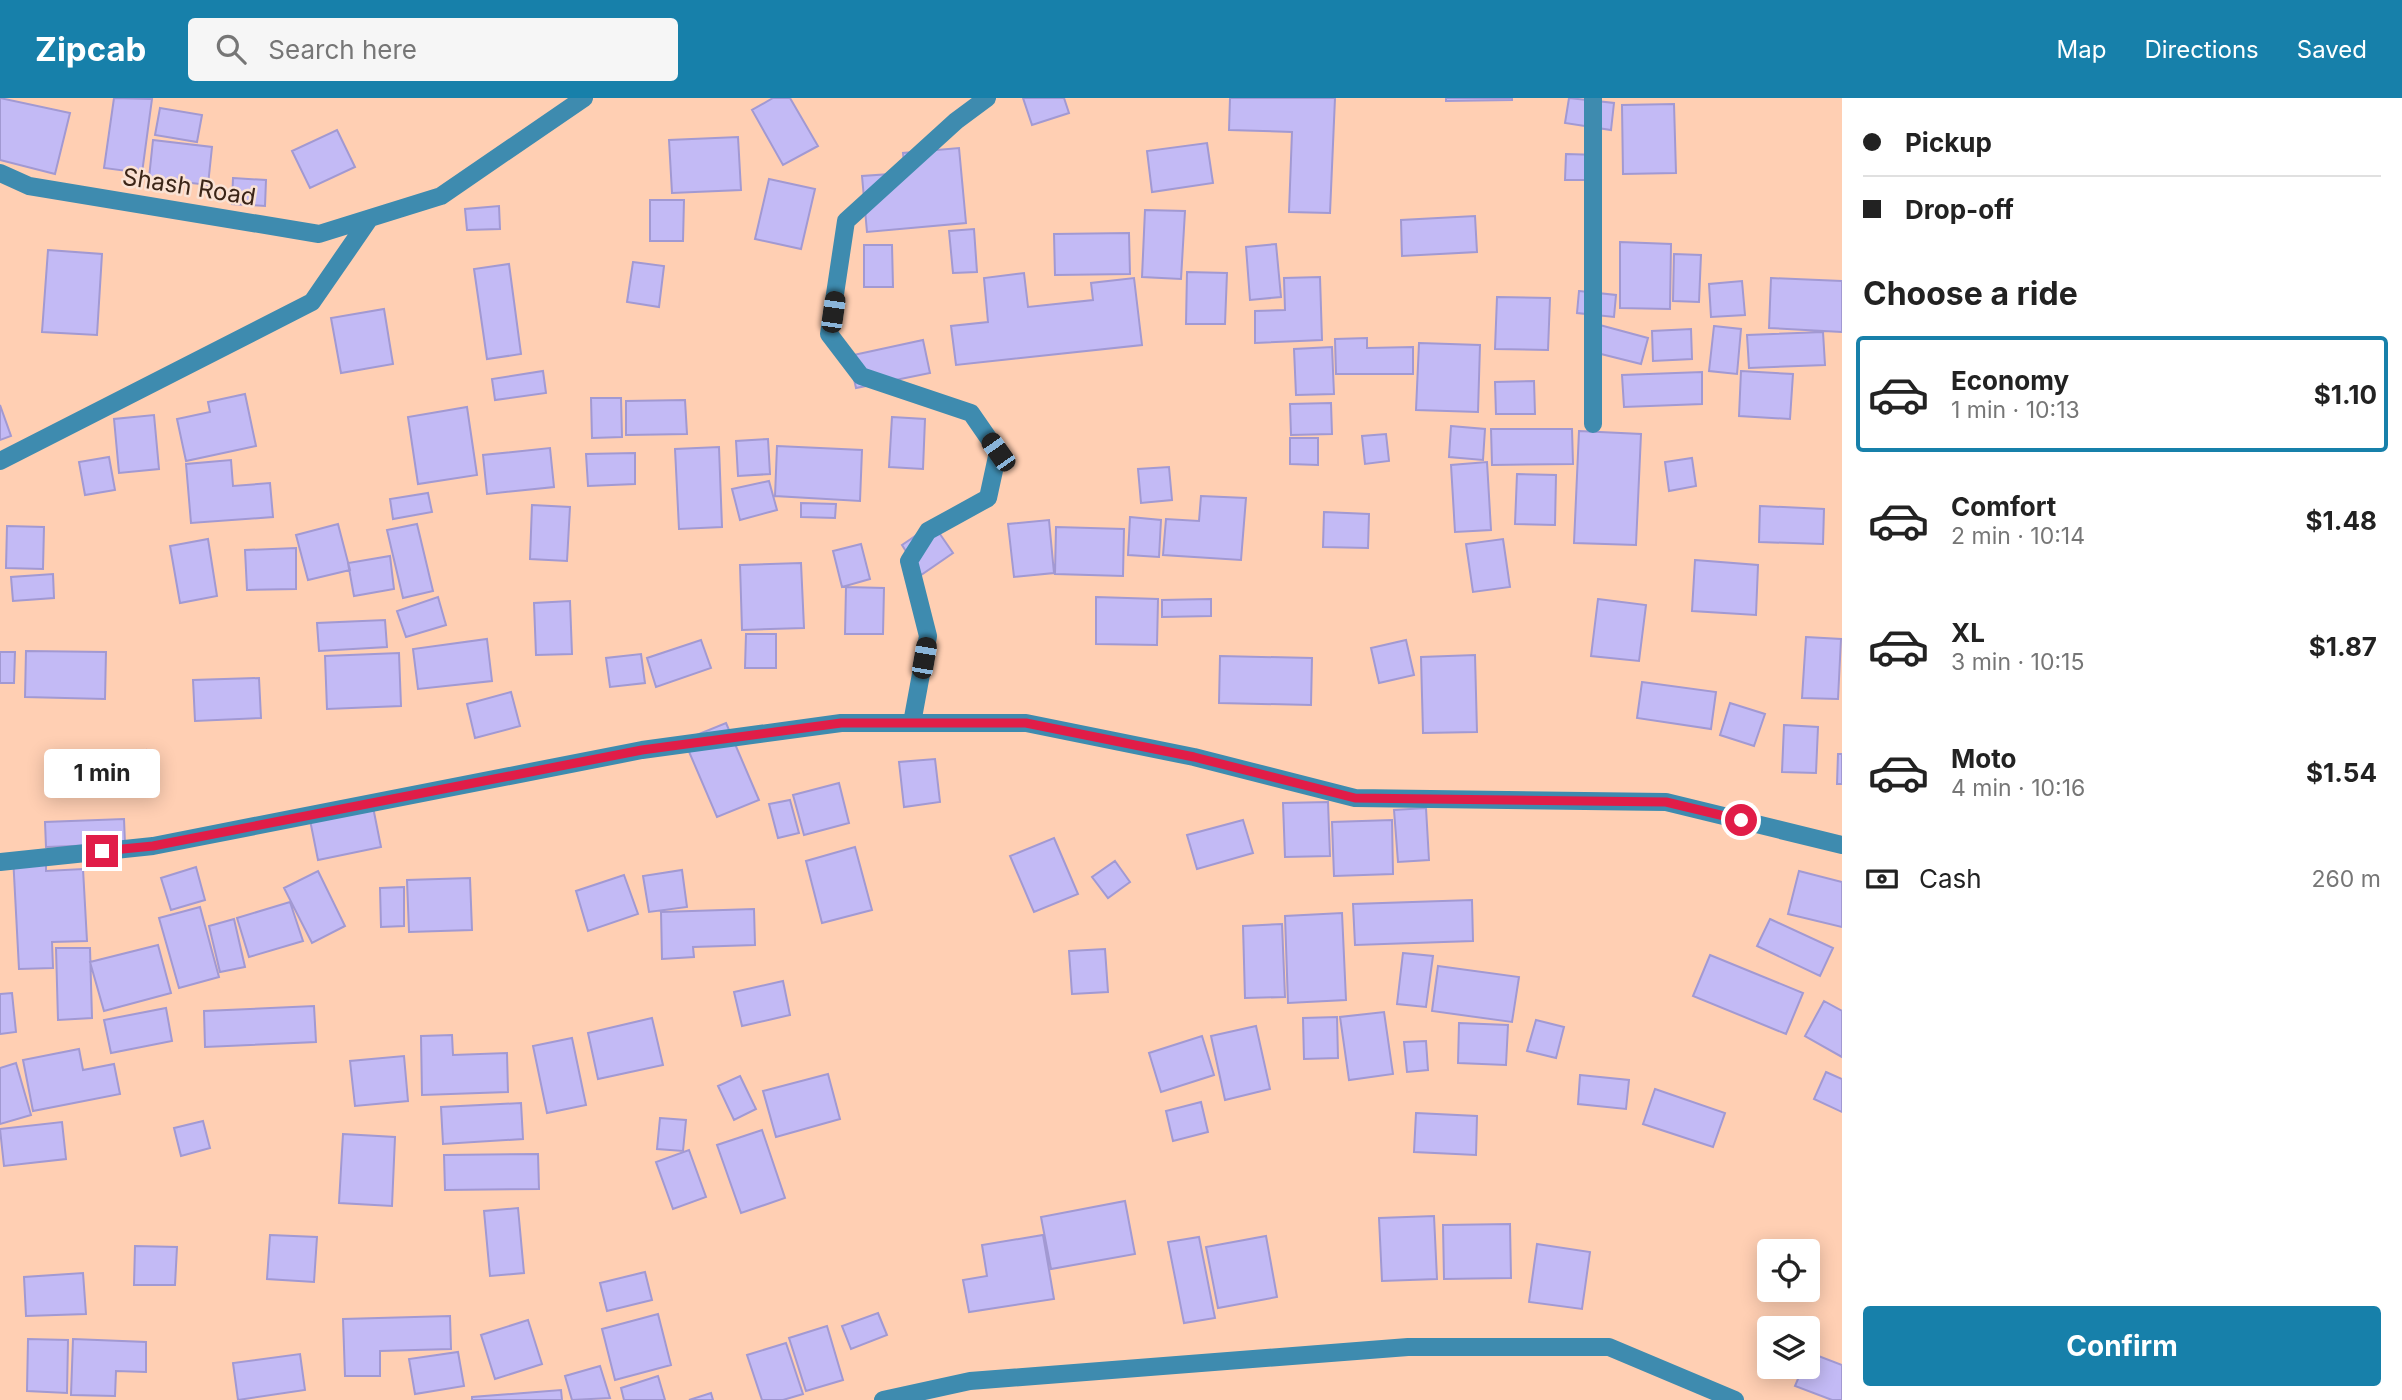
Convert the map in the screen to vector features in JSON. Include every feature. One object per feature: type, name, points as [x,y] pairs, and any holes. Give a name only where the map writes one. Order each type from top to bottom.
[{"type":"street","name":"Shash Road","points":[[0,173],[30,186],[320,234],[441,196],[584,98]]},
{"type":"street","points":[[912,723],[928,636],[909,561],[928,531],[988,498],[998,452],[971,413],[861,376],[830,334],[846,221],[956,121],[987,98]]},
{"type":"street","points":[[1593,98],[1593,424]]},
{"type":"street","points":[[0,461],[313,302],[370,218]]},
{"type":"street","points":[[0,862],[153,846],[642,750],[841,723],[1026,723],[1194,757],[1355,798],[1666,802],[1842,845]]},
{"type":"street","points":[[883,1400],[970,1381],[1408,1348],[1609,1348],[1735,1400]]},
{"type":"building","points":[[0,98],[70,113],[55,174],[0,160]]},
{"type":"building","points":[[114,98],[152,99],[142,173],[104,168]]},
{"type":"building","points":[[773,98],[790,98],[818,146],[783,165],[752,110]]},
{"type":"building","points":[[1023,98],[1064,98],[1069,113],[1032,125]]},
{"type":"building","points":[[1230,98],[1335,98],[1330,213],[1289,212],[1292,132],[1229,130]]},
{"type":"building","points":[[1446,98],[1512,98],[1512,100],[1446,101]]},
{"type":"building","points":[[1569,98],[1614,103],[1611,130],[1565,123]]},
{"type":"building","points":[[1674,104],[1676,173],[1623,174],[1622,105]]},
{"type":"building","points":[[160,108],[202,115],[197,142],[155,135]]},
{"type":"building","points":[[337,130],[355,167],[310,188],[292,151]]},
{"type":"building","points":[[738,137],[741,190],[672,193],[669,140]]},
{"type":"building","points":[[153,140],[212,147],[208,185],[149,178]]},
{"type":"building","points":[[1207,143],[1213,183],[1152,192],[1147,151]]},
{"type":"building","points":[[959,148],[966,223],[867,232],[862,176],[905,173],[903,153]]},
{"type":"building","points":[[1566,154],[1599,155],[1598,180],[1565,180]]},
{"type":"building","points":[[233,178],[266,180],[265,206],[232,204]]},
{"type":"building","points":[[769,179],[815,189],[801,249],[755,239]]},
{"type":"building","points":[[650,200],[684,200],[683,241],[650,241]]},
{"type":"building","points":[[499,206],[500,229],[467,230],[465,209]]},
{"type":"building","points":[[1145,210],[1185,211],[1181,279],[1142,277]]},
{"type":"building","points":[[1475,216],[1477,252],[1402,256],[1401,220]]},
{"type":"building","points":[[974,229],[977,272],[953,273],[949,231]]},
{"type":"building","points":[[1129,233],[1130,274],[1055,275],[1054,234]]},
{"type":"building","points":[[1620,242],[1671,244],[1670,309],[1620,308]]},
{"type":"building","points":[[1276,244],[1281,297],[1250,300],[1246,247]]},
{"type":"building","points":[[864,245],[892,245],[893,287],[864,287]]},
{"type":"building","points":[[48,250],[102,254],[97,335],[42,332]]},
{"type":"building","points":[[1674,254],[1701,255],[1699,302],[1673,301]]},
{"type":"building","points":[[633,262],[664,266],[659,307],[627,302]]},
{"type":"building","points":[[509,264],[521,354],[487,359],[474,269]]},
{"type":"building","points":[[1187,272],[1227,273],[1225,324],[1186,324]]},
{"type":"building","points":[[1024,273],[1028,307],[1093,300],[1091,283],[1134,278],[1142,345],[956,365],[951,326],[988,322],[984,278]]},
{"type":"building","points":[[1320,277],[1322,340],[1255,343],[1255,311],[1285,310],[1284,278]]},
{"type":"building","points":[[1771,278],[1842,281],[1842,332],[1769,328]]},
{"type":"building","points":[[1742,281],[1745,315],[1711,317],[1709,284]]},
{"type":"building","points":[[1579,291],[1616,295],[1614,317],[1577,313]]},
{"type":"building","points":[[1497,297],[1550,298],[1548,350],[1495,349]]},
{"type":"building","points":[[384,309],[393,364],[341,373],[331,318]]},
{"type":"building","points":[[1596,324],[1648,338],[1641,364],[1589,351]]},
{"type":"building","points":[[1714,326],[1741,329],[1737,374],[1709,371]]},
{"type":"building","points":[[1691,329],[1692,359],[1653,361],[1652,331]]},
{"type":"building","points":[[1823,332],[1825,365],[1749,368],[1747,335]]},
{"type":"building","points":[[1367,338],[1367,348],[1413,347],[1413,374],[1336,374],[1335,339]]},
{"type":"building","points":[[923,340],[930,373],[856,388],[849,356]]},
{"type":"building","points":[[1419,343],[1480,345],[1478,412],[1416,410]]},
{"type":"building","points":[[1332,347],[1334,394],[1296,395],[1294,349]]},
{"type":"building","points":[[543,371],[546,393],[495,400],[492,379]]},
{"type":"building","points":[[1741,371],[1793,374],[1790,419],[1739,416]]},
{"type":"building","points":[[1702,372],[1702,404],[1624,407],[1622,375]]},
{"type":"building","points":[[1534,381],[1535,414],[1496,414],[1495,382]]},
{"type":"building","points":[[245,394],[256,446],[186,461],[177,419],[210,412],[208,402]]},
{"type":"building","points":[[591,398],[621,398],[622,437],[592,438]]},
{"type":"building","points":[[685,400],[687,434],[626,435],[626,401]]},
{"type":"building","points":[[1331,403],[1332,434],[1291,435],[1290,404]]},
{"type":"building","points":[[0,405],[11,436],[0,440]]},
{"type":"building","points":[[467,407],[477,475],[418,484],[408,417]]},
{"type":"building","points":[[154,415],[159,469],[119,473],[114,419]]},
{"type":"building","points":[[892,417],[925,419],[923,469],[889,467]]},
{"type":"building","points":[[1451,426],[1485,429],[1483,460],[1449,457]]},
{"type":"building","points":[[1491,429],[1572,429],[1573,464],[1492,465]]},
{"type":"building","points":[[1579,431],[1641,434],[1636,545],[1574,543]]},
{"type":"building","points":[[1386,434],[1389,461],[1365,464],[1362,436]]},
{"type":"building","points":[[1290,438],[1318,438],[1318,465],[1290,464]]},
{"type":"building","points":[[768,439],[770,474],[738,476],[736,441]]},
{"type":"building","points":[[777,446],[862,450],[860,501],[775,496]]},
{"type":"building","points":[[719,447],[722,527],[679,529],[675,449]]},
{"type":"building","points":[[550,448],[554,487],[487,494],[483,455]]},
{"type":"building","points":[[635,453],[635,484],[588,486],[586,454]]},
{"type":"building","points":[[109,457],[115,490],[85,495],[79,462]]},
{"type":"building","points":[[1692,458],[1696,486],[1669,491],[1665,462]]},
{"type":"building","points":[[231,460],[233,486],[270,483],[273,517],[191,523],[186,464]]},
{"type":"building","points":[[1487,462],[1491,530],[1455,532],[1451,465]]},
{"type":"building","points":[[1169,467],[1172,500],[1141,503],[1138,469]]},
{"type":"building","points":[[1517,474],[1556,475],[1555,525],[1515,524]]},
{"type":"building","points":[[769,481],[777,510],[740,520],[732,489]]},
{"type":"building","points":[[428,493],[432,512],[393,519],[390,499]]},
{"type":"building","points":[[1201,496],[1246,498],[1241,560],[1163,555],[1166,519],[1199,521]]},
{"type":"building","points":[[801,503],[836,504],[835,518],[801,517]]},
{"type":"building","points":[[532,505],[570,507],[567,561],[530,559]]},
{"type":"building","points":[[1760,506],[1824,509],[1823,544],[1759,542]]},
{"type":"building","points":[[1324,512],[1369,514],[1368,548],[1323,547]]},
{"type":"building","points":[[1130,517],[1161,520],[1159,557],[1128,555]]},
{"type":"building","points":[[1049,520],[1054,573],[1014,577],[1008,524]]},
{"type":"building","points":[[338,524],[350,570],[308,580],[296,535]]},
{"type":"building","points":[[417,524],[433,591],[403,598],[387,530]]},
{"type":"building","points":[[933,524],[953,553],[921,575],[902,545]]},
{"type":"building","points":[[7,526],[44,527],[43,569],[6,568]]},
{"type":"building","points":[[1056,527],[1124,529],[1123,576],[1055,574]]},
{"type":"building","points":[[208,539],[217,596],[180,603],[170,546]]},
{"type":"building","points":[[1503,539],[1510,587],[1473,592],[1466,544]]},
{"type":"building","points":[[861,544],[870,579],[842,587],[833,551]]},
{"type":"building","points":[[296,548],[296,589],[247,590],[245,550]]},
{"type":"building","points":[[390,556],[394,589],[354,596],[348,563]]},
{"type":"building","points":[[1695,560],[1758,565],[1756,615],[1692,611]]},
{"type":"building","points":[[801,563],[804,628],[742,630],[740,565]]},
{"type":"building","points":[[53,574],[54,598],[13,601],[11,577]]},
{"type":"building","points":[[846,587],[884,588],[883,634],[845,634]]},
{"type":"building","points":[[438,597],[446,625],[406,637],[397,611]]},
{"type":"building","points":[[1096,597],[1158,599],[1157,645],[1096,644]]},
{"type":"building","points":[[1211,599],[1211,616],[1162,617],[1162,600]]},
{"type":"building","points":[[1598,599],[1646,605],[1639,661],[1591,656]]},
{"type":"building","points":[[570,601],[572,654],[536,655],[534,603]]},
{"type":"building","points":[[385,620],[387,647],[319,651],[317,623]]},
{"type":"building","points":[[746,634],[776,634],[776,668],[745,668]]},
{"type":"building","points":[[1806,637],[1841,639],[1838,699],[1802,698]]},
{"type":"building","points":[[487,639],[492,681],[418,689],[413,649]]},
{"type":"building","points":[[701,640],[711,668],[656,687],[647,658]]},
{"type":"building","points":[[1406,640],[1414,675],[1379,683],[1371,648]]},
{"type":"building","points":[[26,651],[106,652],[105,699],[25,697]]},
{"type":"building","points":[[0,652],[15,652],[14,683],[0,683]]},
{"type":"building","points":[[399,653],[401,706],[327,709],[325,656]]},
{"type":"building","points":[[641,654],[645,683],[610,687],[606,658]]},
{"type":"building","points":[[1475,655],[1477,732],[1423,733],[1421,657]]},
{"type":"building","points":[[1220,656],[1312,658],[1311,705],[1219,703]]},
{"type":"building","points":[[259,678],[261,718],[195,721],[193,680]]},
{"type":"building","points":[[1642,682],[1716,692],[1711,729],[1637,718]]},
{"type":"building","points":[[511,692],[520,726],[475,738],[467,704]]},
{"type":"building","points":[[1730,703],[1765,714],[1754,746],[1720,735]]},
{"type":"building","points":[[726,723],[759,800],[717,817],[684,740]]},
{"type":"building","points":[[1784,725],[1818,727],[1816,773],[1782,772]]},
{"type":"building","points":[[146,750],[154,785],[128,791],[121,756]]},
{"type":"building","points":[[1838,754],[1842,754],[1842,784],[1837,784]]},
{"type":"building","points":[[935,759],[940,802],[904,807],[899,762]]},
{"type":"building","points":[[839,783],[849,823],[804,835],[793,795]]},
{"type":"building","points":[[790,800],[799,833],[778,838],[769,804]]},
{"type":"building","points":[[372,802],[381,847],[318,860],[309,815]]},
{"type":"building","points":[[1328,802],[1330,856],[1285,857],[1283,803]]},
{"type":"building","points":[[1426,808],[1429,860],[1398,862],[1394,810]]},
{"type":"building","points":[[124,819],[125,844],[46,847],[45,822]]},
{"type":"building","points":[[1243,820],[1253,853],[1197,869],[1187,835]]},
{"type":"building","points":[[1392,820],[1393,874],[1334,876],[1332,822]]},
{"type":"building","points":[[1054,838],[1078,894],[1034,912],[1010,856]]},
{"type":"building","points":[[855,847],[872,910],[822,923],[806,861]]},
{"type":"building","points":[[46,855],[46,871],[83,869],[87,941],[52,942],[53,968],[19,969],[13,856]]},
{"type":"building","points":[[1115,861],[1130,882],[1108,898],[1092,877]]},
{"type":"building","points":[[196,867],[205,900],[171,910],[161,878]]},
{"type":"building","points":[[682,870],[687,907],[649,912],[643,876]]},
{"type":"building","points":[[318,871],[345,926],[312,943],[284,888]]},
{"type":"building","points":[[1799,871],[1842,882],[1842,927],[1788,914]]},
{"type":"building","points":[[624,875],[638,914],[588,931],[576,891]]},
{"type":"building","points":[[470,878],[472,930],[409,932],[407,880]]},
{"type":"building","points":[[404,887],[404,926],[381,927],[380,888]]},
{"type":"building","points":[[1472,900],[1473,941],[1355,945],[1353,904]]},
{"type":"building","points":[[290,902],[303,941],[249,957],[237,918]]},
{"type":"building","points":[[200,907],[219,977],[179,988],[159,918]]},
{"type":"building","points":[[754,909],[755,945],[693,947],[694,957],[662,959],[661,912]]},
{"type":"building","points":[[1342,913],[1346,1000],[1288,1003],[1285,916]]},
{"type":"building","points":[[234,919],[245,967],[220,972],[209,926]]},
{"type":"building","points":[[1770,919],[1833,948],[1820,976],[1757,946]]},
{"type":"building","points":[[1282,924],[1285,997],[1245,998],[1243,926]]},
{"type":"building","points":[[158,945],[171,993],[104,1011],[90,962]]},
{"type":"building","points":[[56,948],[90,948],[92,1018],[58,1020]]},
{"type":"building","points":[[1105,949],[1108,992],[1072,994],[1069,951]]},
{"type":"building","points":[[1403,953],[1433,956],[1426,1007],[1397,1004]]},
{"type":"building","points":[[1710,955],[1803,993],[1786,1034],[1693,996]]},
{"type":"building","points":[[1438,966],[1519,977],[1512,1022],[1432,1011]]},
{"type":"building","points":[[783,981],[790,1015],[742,1026],[734,992]]},
{"type":"building","points":[[12,993],[16,1032],[0,1034],[0,994]]},
{"type":"building","points":[[1824,1001],[1842,1011],[1842,1057],[1805,1036]]},
{"type":"building","points":[[314,1006],[316,1042],[205,1047],[204,1011]]},
{"type":"building","points":[[166,1008],[172,1041],[111,1053],[104,1020]]},
{"type":"building","points":[[1384,1012],[1393,1074],[1349,1080],[1340,1017]]},
{"type":"building","points":[[1337,1017],[1338,1058],[1304,1059],[1303,1018]]},
{"type":"building","points":[[652,1018],[663,1065],[598,1079],[588,1033]]},
{"type":"building","points":[[1536,1020],[1564,1027],[1556,1058],[1527,1051]]},
{"type":"building","points":[[1459,1023],[1508,1025],[1506,1065],[1458,1063]]},
{"type":"building","points":[[1256,1026],[1270,1089],[1225,1100],[1211,1036]]},
{"type":"building","points":[[452,1035],[453,1055],[507,1053],[508,1092],[422,1095],[421,1036]]},
{"type":"building","points":[[1202,1036],[1214,1075],[1161,1092],[1149,1053]]},
{"type":"building","points":[[572,1038],[586,1105],[547,1113],[533,1046]]},
{"type":"building","points":[[1426,1041],[1428,1070],[1407,1072],[1404,1042]]},
{"type":"building","points":[[79,1049],[83,1070],[114,1064],[120,1094],[33,1111],[23,1060]]},
{"type":"building","points":[[404,1056],[408,1101],[355,1106],[350,1061]]},
{"type":"building","points":[[16,1063],[31,1115],[0,1124],[0,1068]]},
{"type":"building","points":[[1826,1072],[1842,1079],[1842,1112],[1814,1099]]},
{"type":"building","points":[[828,1074],[840,1119],[776,1137],[763,1091]]},
{"type":"building","points":[[1580,1075],[1629,1080],[1626,1109],[1578,1104]]},
{"type":"building","points":[[740,1076],[756,1109],[734,1120],[718,1086]]},
{"type":"building","points":[[1655,1089],[1725,1113],[1713,1147],[1643,1124]]},
{"type":"building","points":[[1201,1102],[1208,1132],[1173,1141],[1166,1111]]},
{"type":"building","points":[[521,1103],[523,1139],[443,1144],[441,1107]]},
{"type":"building","points":[[1416,1113],[1477,1116],[1476,1155],[1414,1152]]},
{"type":"building","points":[[660,1118],[686,1120],[683,1151],[657,1149]]},
{"type":"building","points":[[203,1121],[210,1148],[181,1156],[174,1128]]},
{"type":"building","points":[[62,1122],[66,1159],[4,1166],[0,1129]]},
{"type":"building","points":[[762,1130],[785,1198],[741,1213],[717,1145]]},
{"type":"building","points":[[343,1134],[395,1137],[392,1206],[339,1203]]},
{"type":"building","points":[[689,1150],[706,1197],[673,1209],[656,1162]]},
{"type":"building","points":[[538,1154],[539,1189],[445,1190],[444,1155]]},
{"type":"building","points":[[1125,1201],[1135,1254],[1051,1269],[1041,1217]]},
{"type":"building","points":[[518,1208],[524,1273],[490,1276],[484,1211]]},
{"type":"building","points":[[1434,1216],[1437,1279],[1382,1281],[1379,1218]]},
{"type":"building","points":[[1510,1224],[1511,1278],[1444,1279],[1443,1225]]},
{"type":"building","points":[[270,1235],[317,1237],[314,1282],[267,1279]]},
{"type":"building","points":[[1043,1235],[1054,1299],[969,1312],[963,1280],[987,1276],[982,1245]]},
{"type":"building","points":[[1266,1236],[1277,1297],[1218,1308],[1206,1247]]},
{"type":"building","points":[[1199,1237],[1215,1318],[1184,1323],[1168,1242]]},
{"type":"building","points":[[1537,1244],[1590,1252],[1582,1309],[1529,1302]]},
{"type":"building","points":[[135,1246],[177,1247],[175,1285],[134,1285]]},
{"type":"building","points":[[645,1272],[652,1300],[607,1311],[600,1283]]},
{"type":"building","points":[[83,1273],[86,1314],[26,1316],[24,1277]]},
{"type":"building","points":[[878,1313],[887,1335],[851,1349],[842,1326]]},
{"type":"building","points":[[658,1314],[671,1365],[615,1380],[602,1329]]},
{"type":"building","points":[[450,1316],[451,1349],[380,1351],[380,1376],[345,1376],[343,1319]]},
{"type":"building","points":[[528,1320],[542,1364],[495,1379],[481,1335]]},
{"type":"building","points":[[827,1326],[843,1380],[806,1391],[789,1338]]},
{"type":"building","points":[[28,1339],[68,1340],[67,1393],[27,1391]]},
{"type":"building","points":[[73,1339],[146,1342],[146,1372],[116,1371],[115,1396],[71,1395]]},
{"type":"building","points":[[786,1343],[803,1394],[783,1400],[762,1400],[747,1355]]},
{"type":"building","points":[[458,1352],[464,1386],[415,1394],[409,1359]]},
{"type":"building","points":[[300,1354],[305,1390],[238,1400],[233,1363]]},
{"type":"building","points":[[1820,1357],[1842,1365],[1842,1400],[1832,1400],[1795,1386],[1798,1379],[1820,1379]]},
{"type":"building","points":[[600,1366],[610,1398],[572,1400],[565,1376]]},
{"type":"building","points":[[658,1376],[665,1400],[624,1400],[621,1388]]},
{"type":"building","points":[[561,1390],[562,1400],[472,1400],[472,1397]]},
{"type":"building","points":[[711,1393],[713,1400],[689,1400]]},
{"type":"route","points":[[102,851],[153,846],[642,750],[841,723],[1026,723],[1194,757],[1355,798],[1666,802],[1741,820]]}]
